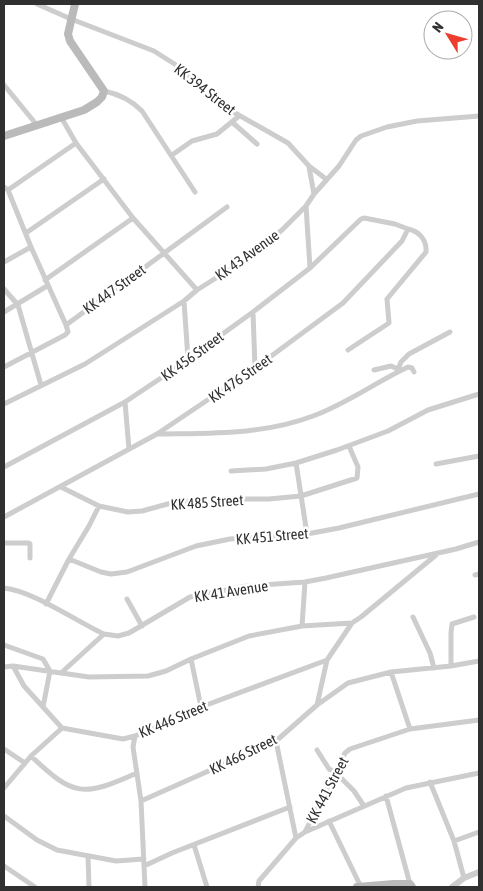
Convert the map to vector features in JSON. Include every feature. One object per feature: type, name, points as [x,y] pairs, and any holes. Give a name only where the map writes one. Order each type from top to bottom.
[{"type":"main road","points":[[4,136],[36,124],[84,110],[102,97],[104,91],[70,41],[68,34],[75,4]]},
{"type":"main road","points":[[357,887],[394,884],[411,886]]},
{"type":"street","name":"KK 394 Street","points":[[38,4],[71,19],[154,51],[176,66],[221,105],[288,142],[309,166],[326,179]]},
{"type":"street","points":[[4,85],[36,124]]},
{"type":"street","points":[[104,91],[114,93],[135,104],[142,111],[195,192]]},
{"type":"street","points":[[61,116],[76,143],[133,218],[197,290]]},
{"type":"street","points":[[172,155],[188,142],[217,134],[239,116]]},
{"type":"street","name":"KK 43 Avenue","points":[[4,404],[85,364],[246,259],[282,230],[306,206],[326,179],[339,166],[356,140],[369,132],[417,121],[479,116]]},
{"type":"street","points":[[232,122],[257,144]]},
{"type":"street","points":[[66,325],[6,189],[76,143]]},
{"type":"street","points":[[309,166],[314,194]]},
{"type":"street","points":[[26,233],[104,179]]},
{"type":"street","points":[[306,206],[310,268]]},
{"type":"street","name":"KK 447 Street","points":[[4,367],[65,336],[68,332],[66,325],[227,207]]},
{"type":"street","points":[[4,312],[18,305],[133,218]]},
{"type":"street","name":"KK 456 Street","points":[[4,467],[125,402],[167,374],[310,268],[361,219],[395,224],[408,229]]},
{"type":"street","points":[[348,350],[388,323],[387,299],[426,252],[426,247],[419,233],[408,229]]},
{"type":"street","name":"KK 476 Street","points":[[4,517],[157,434],[255,368],[344,303],[402,241],[408,229]]},
{"type":"street","points":[[4,262],[31,247]]},
{"type":"street","points":[[4,289],[18,305],[41,385]]},
{"type":"street","points":[[184,301],[188,359]]},
{"type":"street","points":[[253,312],[255,368]]},
{"type":"street","points":[[398,371],[401,362],[409,354],[450,332]]},
{"type":"street","points":[[374,370],[391,366],[398,371]]},
{"type":"street","points":[[157,434],[233,433],[267,429],[297,422],[315,416],[398,371],[410,367],[414,372]]},
{"type":"street","points":[[232,471],[266,469],[296,463],[388,431],[428,410],[479,394]]},
{"type":"street","points":[[125,402],[129,449]]},
{"type":"street","name":"KK 485 Street","points":[[60,487],[99,506],[128,512],[142,511],[175,502],[302,496],[356,479],[358,467],[349,446]]},
{"type":"street","points":[[436,464],[479,456]]},
{"type":"street","points":[[296,463],[307,534]]},
{"type":"street","name":"KK 451 Street","points":[[69,559],[88,568],[111,574],[127,572],[196,546],[230,539],[307,534],[374,520],[479,494]]},
{"type":"street","points":[[46,604],[99,506]]},
{"type":"street","name":"KK 41 Avenue","points":[[104,634],[118,636],[129,633],[190,597],[247,586],[305,582],[438,553],[479,542]]},
{"type":"street","points":[[4,544],[30,544],[30,558]]},
{"type":"street","points":[[317,705],[328,660],[352,623],[438,553]]},
{"type":"street","points":[[302,626],[305,582]]},
{"type":"street","points":[[4,588],[46,604],[83,625],[104,634],[61,673]]},
{"type":"street","points":[[127,599],[142,626]]},
{"type":"street","points":[[413,616],[426,644],[434,668]]},
{"type":"street","points":[[452,666],[452,624],[474,618]]},
{"type":"street","points":[[4,667],[14,666],[89,677],[148,676],[166,671],[250,636],[302,626],[352,623]]},
{"type":"street","points":[[4,645],[43,659],[50,671],[43,708]]},
{"type":"street","points":[[191,659],[201,707]]},
{"type":"street","name":"KK 446 Street","points":[[62,728],[123,739],[136,736],[201,707],[328,660]]},
{"type":"street","name":"KK 466 Street","points":[[141,801],[276,741],[317,705],[348,683],[391,672],[452,666],[479,661]]},
{"type":"street","points":[[4,788],[31,756],[62,728],[24,686],[14,666]]},
{"type":"street","points":[[391,672],[410,729]]},
{"type":"street","name":"KK 441 Street","points":[[258,887],[259,881],[296,838],[305,832],[341,758],[350,750],[410,729],[479,720]]},
{"type":"street","points":[[136,736],[133,747],[141,801],[145,887]]},
{"type":"street","points":[[123,739],[133,747]]},
{"type":"street","points":[[276,741],[296,838]]},
{"type":"street","points":[[4,749],[25,763]]},
{"type":"street","points":[[317,750],[329,769],[335,772],[354,791],[364,806]]},
{"type":"street","points":[[31,756],[54,778],[64,784],[87,790],[99,789],[137,773]]},
{"type":"street","points":[[305,832],[406,788],[479,773]]},
{"type":"street","points":[[430,782],[454,841],[464,878]]},
{"type":"street","points":[[386,796],[411,886]]},
{"type":"street","points":[[144,866],[290,807]]},
{"type":"street","points":[[4,816],[37,840],[57,850],[116,860],[143,859]]},
{"type":"street","points":[[329,821],[361,887]]},
{"type":"street","points":[[454,841],[479,832]]},
{"type":"street","points":[[194,845],[207,887]]},
{"type":"street","points":[[88,856],[89,887]]},
{"type":"street","points":[[4,866],[35,887]]},
{"type":"street","points":[[452,887],[464,878],[479,872]]}]
